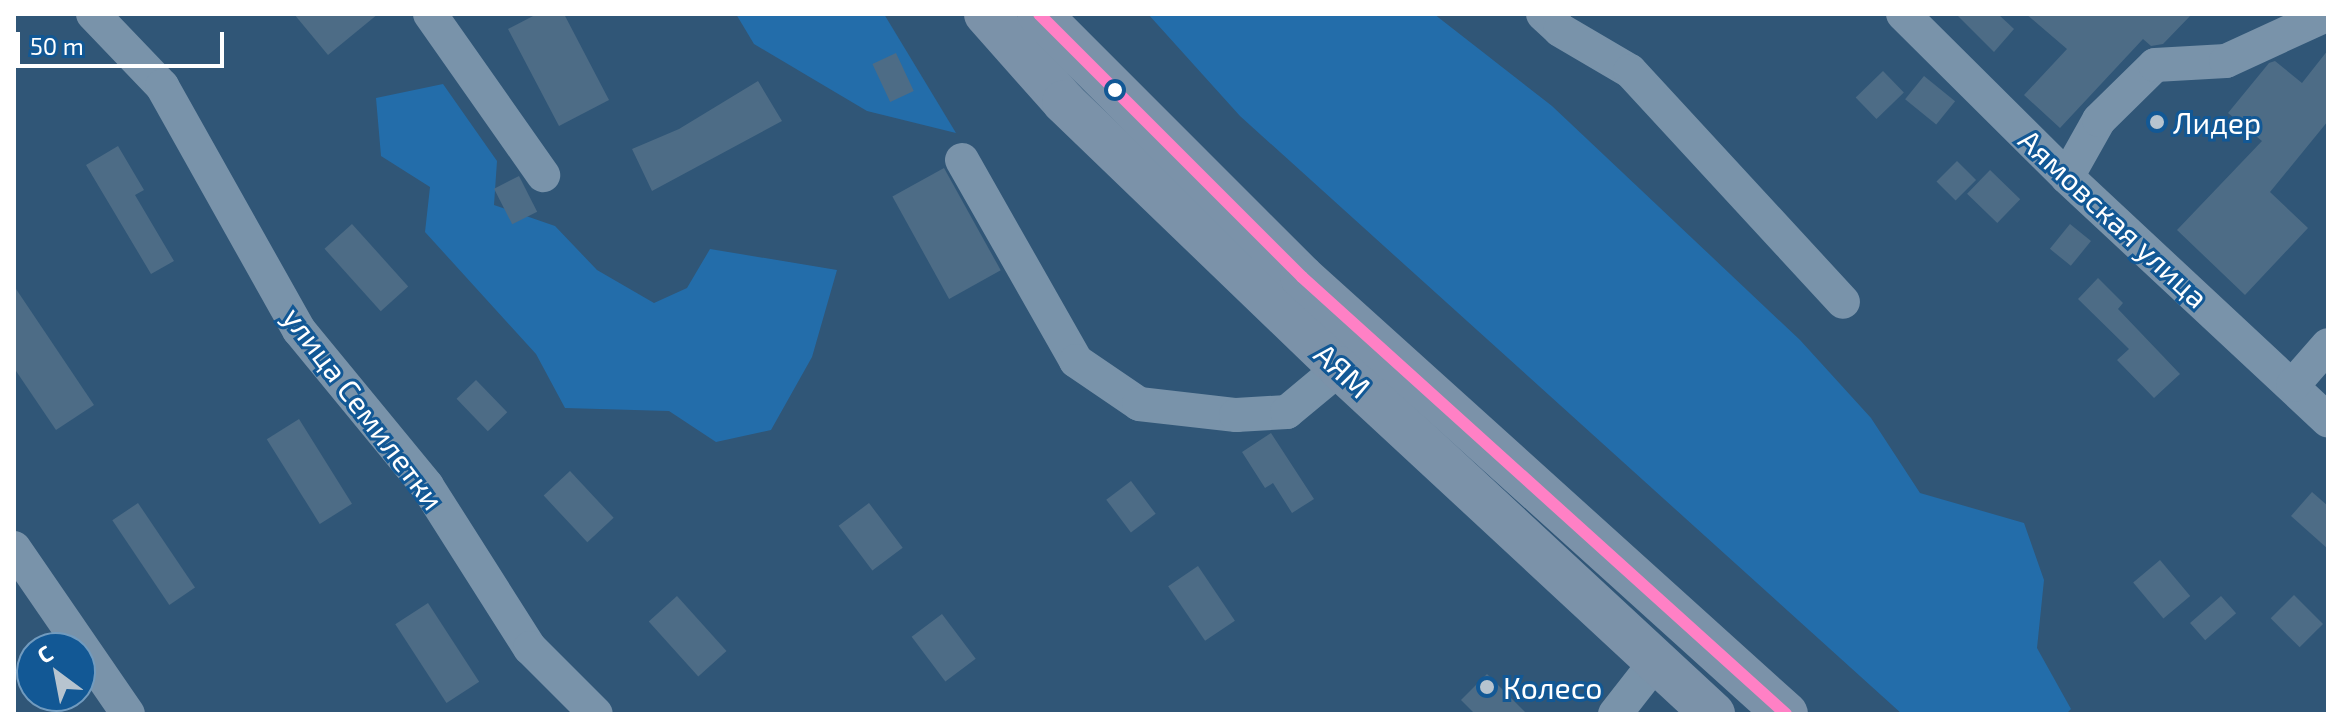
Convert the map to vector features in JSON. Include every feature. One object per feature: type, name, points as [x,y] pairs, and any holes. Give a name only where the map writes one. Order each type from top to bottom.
[{"type":"highway","name":"АЯМ","points":[[986,14],[1064,102],[1340,368],[1521,532],[1655,663],[1713,714]]},
{"type":"highway","name":"АЯМ","points":[[1039,14],[1086,67],[1302,277],[1786,714]]},
{"type":"street","name":"улица Семилетки","points":[[93,14],[162,86],[299,330],[427,486],[530,648],[596,714]]},
{"type":"street","points":[[430,14],[543,175]]},
{"type":"street","points":[[1543,14],[1560,30],[1630,71],[1843,302]]},
{"type":"street","name":"Аямовская улица","points":[[1903,14],[2067,177],[2328,420]]},
{"type":"street","points":[[2067,177],[2099,120],[2155,65],[2226,61],[2328,14]]},
{"type":"street","points":[[962,160],[1076,361],[1139,404],[1236,415],[1287,412],[1340,368]]},
{"type":"street","points":[[2293,385],[2328,345]]},
{"type":"street","points":[[14,548],[128,714]]},
{"type":"street","points":[[1615,714],[1655,663]]},
{"type":"shaded area","points":[[736,14],[884,14],[956,133],[867,111],[754,44]]},
{"type":"shaded area","points":[[1148,14],[1434,14],[1552,106],[1800,340],[1871,418],[1920,493],[2024,523],[2044,580],[2037,648],[2071,709],[2066,714],[1902,714],[1240,116]]},
{"type":"shaded area","points":[[443,84],[497,161],[494,205],[555,226],[597,270],[654,303],[687,288],[710,249],[837,270],[812,357],[771,430],[716,442],[669,411],[565,408],[536,354],[425,232],[430,187],[381,156],[376,98]]},
{"type":"building","points":[[294,14],[378,14],[328,55]]},
{"type":"building","points":[[537,14],[564,14],[609,100],[559,126],[508,29]]},
{"type":"building","points":[[1956,14],[1998,14],[2014,29],[1994,52]]},
{"type":"building","points":[[2026,14],[2192,14],[2163,44],[2151,46],[2143,39],[2060,128],[2024,95],[2067,49]]},
{"type":"building","points":[[2328,50],[2328,121],[2270,192],[2308,228],[2245,295],[2177,230],[2262,141],[2228,113],[2269,63],[2275,61],[2302,83]]},
{"type":"building","points":[[896,53],[914,91],[890,102],[872,64]]},
{"type":"building","points":[[1883,71],[1904,93],[1877,119],[1856,97]]},
{"type":"building","points":[[1924,76],[1955,101],[1936,124],[1905,99]]},
{"type":"building","points":[[758,81],[782,121],[652,191],[632,149],[679,129]]},
{"type":"building","points":[[118,146],[144,190],[135,195],[174,261],[151,274],[86,165]]},
{"type":"building","points":[[1957,161],[1976,180],[1956,201],[1936,182]]},
{"type":"building","points":[[944,168],[1001,270],[949,299],[892,197]]},
{"type":"building","points":[[1990,170],[2020,199],[1997,223],[1967,194]]},
{"type":"building","points":[[519,176],[537,212],[512,224],[494,189]]},
{"type":"building","points":[[352,224],[408,286],[381,311],[325,249]]},
{"type":"building","points":[[2070,224],[2091,241],[2071,266],[2050,249]]},
{"type":"building","points":[[2098,278],[2123,303],[2118,309],[2180,374],[2154,398],[2117,360],[2129,349],[2078,299]]},
{"type":"building","points":[[14,286],[94,405],[56,430],[14,368]]},
{"type":"building","points":[[476,380],[507,412],[488,431],[457,399]]},
{"type":"building","points":[[299,419],[352,504],[320,524],[267,439]]},
{"type":"building","points":[[1271,433],[1314,499],[1292,513],[1273,483],[1265,488],[1242,452]]},
{"type":"building","points":[[570,471],[614,518],[587,542],[544,496]]},
{"type":"building","points":[[1131,481],[1156,514],[1131,532],[1106,500]]},
{"type":"building","points":[[2312,492],[2328,506],[2328,549],[2291,516]]},
{"type":"building","points":[[138,503],[195,588],[169,605],[112,520]]},
{"type":"building","points":[[869,503],[903,548],[872,571],[839,526]]},
{"type":"building","points":[[2160,560],[2190,596],[2163,619],[2133,582]]},
{"type":"building","points":[[1198,566],[1235,621],[1205,641],[1168,586]]},
{"type":"building","points":[[2294,595],[2323,624],[2300,647],[2271,618]]},
{"type":"building","points":[[677,596],[727,651],[698,676],[649,621]]},
{"type":"building","points":[[2221,596],[2236,613],[2205,640],[2190,623]]},
{"type":"building","points":[[428,603],[479,682],[446,703],[395,624]]},
{"type":"building","points":[[942,614],[976,659],[945,682],[912,637]]},
{"type":"building","name":"Колесо","points":[[1487,674],[1527,714],[1475,714],[1461,700]]},
{"type":"transit line","points":[[1039,14],[1302,277],[1786,714]]},
{"type":"place","name":"Лидер","points":[[2157,122]]},
{"type":"place","name":"Колесо","points":[[1487,687]]}]
